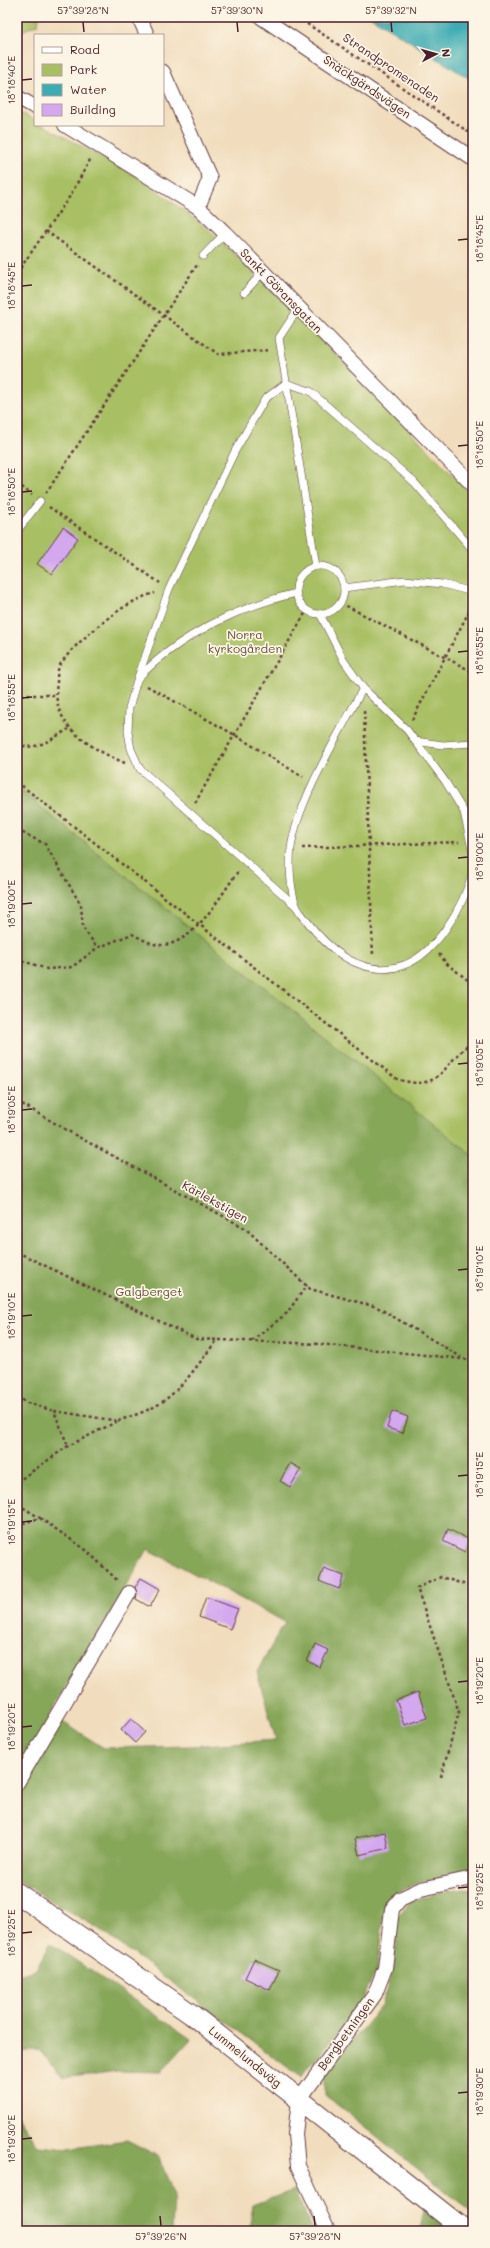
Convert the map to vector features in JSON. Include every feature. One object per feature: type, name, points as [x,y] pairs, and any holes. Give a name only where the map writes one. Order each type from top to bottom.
[{"type":"main road","name":"Lummelundsväg","points":[[17,1893],[191,2014],[466,2231]]},
{"type":"street","points":[[139,17],[147,34]]},
{"type":"street","name":"Snäckgärdsvägen","points":[[261,17],[473,159]]},
{"type":"street","points":[[164,74],[210,178],[198,207]]},
{"type":"street","points":[[17,97],[34,106]]},
{"type":"street","name":"Sankt Göransgatan","points":[[67,126],[198,207],[473,485]]},
{"type":"street","points":[[17,1783],[129,1592]]},
{"type":"street","name":"Bergbetningen","points":[[299,2100],[375,1994],[385,1968],[392,1909],[400,1899],[421,1889],[473,1878]]},
{"type":"street","points":[[299,2100],[295,2134],[298,2166],[328,2231]]},
{"type":"lane","points":[[203,256],[225,233]]},
{"type":"lane","points":[[244,293],[263,272]]},
{"type":"lane","points":[[298,309],[279,338],[316,566]]},
{"type":"lane","points":[[286,383],[310,391],[414,482],[473,550]]},
{"type":"lane","points":[[286,383],[265,398],[235,451],[169,589],[137,680],[129,708],[128,732],[131,749],[140,769],[296,906],[314,931],[334,951],[356,964],[374,968],[398,967],[415,960],[432,946],[456,914],[473,871]]},
{"type":"lane","points":[[17,531],[40,501]]},
{"type":"lane","points":[[316,566],[332,569],[342,580],[344,588],[341,603],[328,613],[320,614],[307,610],[302,606],[296,593],[299,579],[303,573],[316,566]]},
{"type":"lane","points":[[344,588],[405,580],[442,584],[473,592]]},
{"type":"lane","points":[[137,680],[156,660],[186,638],[234,614],[280,597],[296,593]]},
{"type":"lane","points":[[320,614],[344,661],[363,688],[407,730],[444,781],[464,812],[472,841],[473,854]]},
{"type":"lane","points":[[296,906],[292,878],[291,849],[297,822],[314,784],[363,688]]},
{"type":"lane","points":[[415,741],[443,745],[473,743]]},
{"type":"path","name":"Strandpromenaden","points":[[297,17],[473,135]]},
{"type":"path","points":[[17,273],[70,196],[98,146]]},
{"type":"path","points":[[46,232],[218,354],[280,350]]},
{"type":"path","points":[[40,501],[203,256]]},
{"type":"path","points":[[17,483],[40,501],[169,589]]},
{"type":"path","points":[[140,769],[111,757],[81,740],[69,729],[59,711],[55,695],[59,666],[78,643],[104,621],[146,595],[169,589]]},
{"type":"path","points":[[341,603],[473,672]]},
{"type":"path","points":[[407,730],[473,604]]},
{"type":"path","points":[[190,812],[307,610]]},
{"type":"path","points":[[137,680],[235,735],[314,784]]},
{"type":"path","points":[[363,688],[374,968]]},
{"type":"path","points":[[17,690],[23,695],[55,695]]},
{"type":"path","points":[[17,700],[23,695]]},
{"type":"path","points":[[17,743],[23,747],[34,747],[69,729]]},
{"type":"path","points":[[17,782],[397,1078],[412,1083],[425,1083],[441,1074],[473,1042]]},
{"type":"path","points":[[17,830],[45,844],[81,905],[83,928],[97,948]]},
{"type":"path","points":[[291,849],[472,841]]},
{"type":"path","points":[[17,958],[47,969],[72,967],[97,948],[132,934],[147,942],[163,945],[173,943],[200,924],[245,861]]},
{"type":"path","points":[[432,946],[447,964],[473,984]]},
{"type":"path","name":"Kärlekstigen","points":[[17,1101],[75,1135],[245,1228],[310,1289],[377,1308],[461,1357]]},
{"type":"path","points":[[17,1252],[196,1339],[319,1344],[461,1357],[473,1360]]},
{"type":"path","points":[[251,1341],[287,1313],[307,1285]]},
{"type":"path","points":[[17,1482],[68,1446],[118,1421],[147,1410],[166,1400],[178,1389],[218,1340]]},
{"type":"path","points":[[17,1396],[27,1403],[54,1411],[118,1421]]},
{"type":"path","points":[[54,1411],[68,1446]]},
{"type":"path","points":[[17,1498],[19,1505],[86,1550],[129,1592]]},
{"type":"path","points":[[17,1525],[40,1518]]},
{"type":"path","points":[[441,1777],[459,1712],[417,1588],[441,1577],[473,1587]]},
{"type":"green space","points":[[17,17],[39,17],[38,24],[17,33]]},
{"type":"green space","name":"Norra kyrkogården","points":[[17,111],[34,120],[34,126],[45,126],[143,180],[213,233],[312,330],[473,496],[473,1156],[17,788]]},
{"type":"green space","name":"Galgberget","points":[[17,788],[473,1156],[473,1877],[418,1882],[391,1896],[384,1912],[377,1970],[357,2009],[301,2077],[99,1929],[17,1880]],"holes":[[[148,1549],[285,1622],[257,1672],[276,1740],[190,1746],[104,1748],[50,1714]]]},
{"type":"green space","points":[[473,1888],[473,2213],[325,2095],[325,2074],[382,2005],[393,1968],[398,1916],[409,1903],[440,1892]]},
{"type":"green space","points":[[50,1943],[191,2039],[161,2072],[118,2071],[64,2078],[39,2050],[17,2052],[17,1975],[36,1970]]},
{"type":"green space","points":[[17,2115],[38,2146],[68,2149],[127,2140],[158,2156],[174,2195],[172,2231],[17,2231]]},
{"type":"green space","points":[[294,2190],[313,2231],[249,2231],[253,2205]]},
{"type":"green space","points":[[424,2210],[450,2231],[420,2231]]},
{"type":"water","points":[[371,17],[473,17],[473,81]]},
{"type":"building","points":[[63,527],[78,538],[52,574],[37,564]]},
{"type":"building","points":[[392,1411],[408,1417],[403,1433],[387,1428]]},
{"type":"building","points":[[290,1463],[301,1469],[290,1487],[280,1481]]},
{"type":"building","points":[[448,1529],[470,1540],[465,1552],[443,1541]]},
{"type":"building","points":[[324,1568],[344,1576],[339,1589],[319,1581]]},
{"type":"building","points":[[141,1578],[160,1589],[150,1607],[136,1599],[137,1593],[135,1587]]},
{"type":"building","points":[[206,1597],[238,1609],[230,1629],[199,1617]]},
{"type":"building","points":[[315,1644],[328,1650],[320,1667],[307,1661]]},
{"type":"building","points":[[418,1692],[427,1718],[405,1725],[396,1700]]},
{"type":"building","points":[[131,1719],[145,1732],[135,1743],[121,1730]]},
{"type":"building","points":[[385,1832],[388,1848],[359,1855],[355,1838]]},
{"type":"building","points":[[254,1959],[279,1970],[270,1990],[245,1978]]}]
